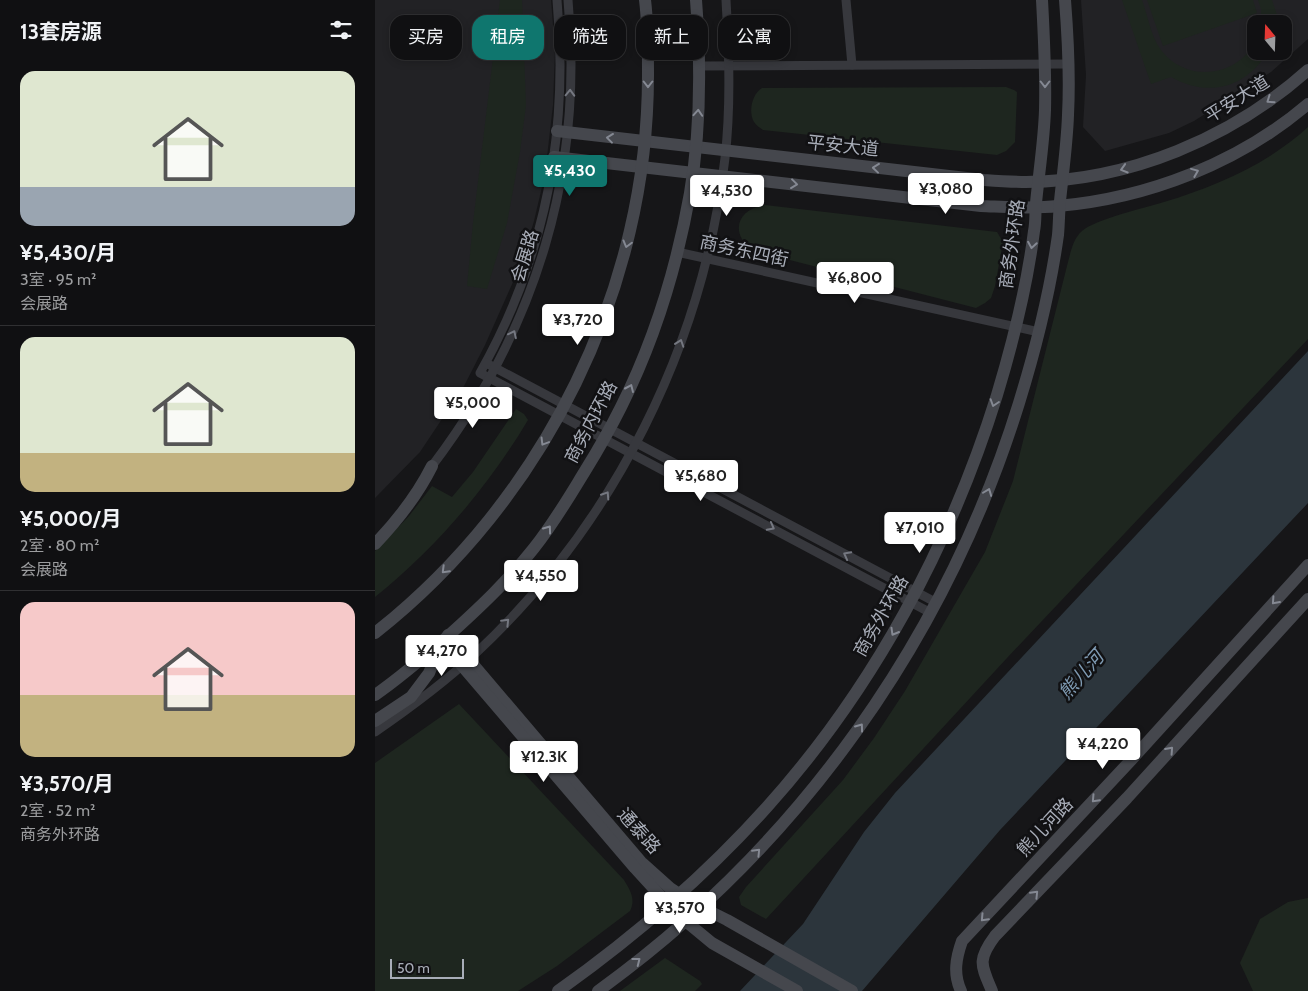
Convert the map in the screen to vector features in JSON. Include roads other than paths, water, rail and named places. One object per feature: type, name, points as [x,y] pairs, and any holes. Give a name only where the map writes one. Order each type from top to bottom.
[{"type":"street","name":"会展路","points":[[557,0],[563,132]]},
{"type":"street","name":"会展路","points":[[432,466],[450,442],[491,378],[519,322],[532,289],[553,216],[571,42],[568,0]]},
{"type":"street","name":"商务内环路","points":[[375,633],[437,578],[484,527],[514,489],[563,410],[587,361],[613,293],[628,240],[643,167],[648,85],[648,39],[645,0]]},
{"type":"street","name":"商务内环路","points":[[375,695],[410,669],[495,592],[533,549],[570,498],[621,407],[648,345],[677,252],[690,194],[699,105],[696,0]]},
{"type":"street","points":[[375,732],[429,693],[465,662],[517,611],[580,534],[649,420],[676,355],[706,260],[719,199],[723,176],[729,106],[727,0]]},
{"type":"street","points":[[846,0],[852,65]]},
{"type":"street","name":"商务外环路","points":[[558,991],[594,966],[680,894],[767,807],[817,746],[851,700],[890,638],[940,544],[965,487],[994,404],[1017,326],[1030,258],[1045,112],[1042,0]]},
{"type":"street","points":[[598,991],[653,949],[732,878],[785,822],[835,761],[870,714],[911,650],[961,554],[990,486],[1014,419],[1039,332],[1058,232],[1068,113],[1065,0]]},
{"type":"street","points":[[699,66],[1068,64]]},
{"type":"street","name":"平安大道","points":[[563,132],[984,180],[1062,180],[1115,171],[1188,147],[1220,132],[1250,114],[1283,91],[1308,70]]},
{"type":"street","points":[[559,157],[981,206],[1036,208],[1122,197],[1198,171],[1232,155],[1264,136],[1308,104]]},
{"type":"street","name":"会展路","points":[[491,378],[480,373],[509,318],[522,286],[559,157]]},
{"type":"street","name":"商务东四街","points":[[677,252],[706,260],[1039,332]]},
{"type":"street","points":[[486,363],[563,410]]},
{"type":"street","points":[[491,378],[563,410],[607,433],[631,452],[934,608]]},
{"type":"street","points":[[607,433],[637,442],[913,597]]},
{"type":"street","points":[[375,544],[405,511],[432,466]]},
{"type":"street","name":"熊儿河路","points":[[961,991],[956,971],[957,956],[962,941],[1308,565]]},
{"type":"street","points":[[992,991],[982,966],[985,950],[995,936],[1127,798],[1308,599]]},
{"type":"street","points":[[375,722],[411,696],[429,673],[445,638]]},
{"type":"street","name":"通泰路","points":[[445,638],[635,868],[668,904],[712,943],[797,991]]},
{"type":"street","name":"通泰路","points":[[465,662],[641,862],[670,888],[852,991]]},
{"type":"water","name":"熊儿河","points":[[1308,351],[1308,503],[1000,830],[862,991],[740,991],[803,924],[864,832],[895,793]]}]
